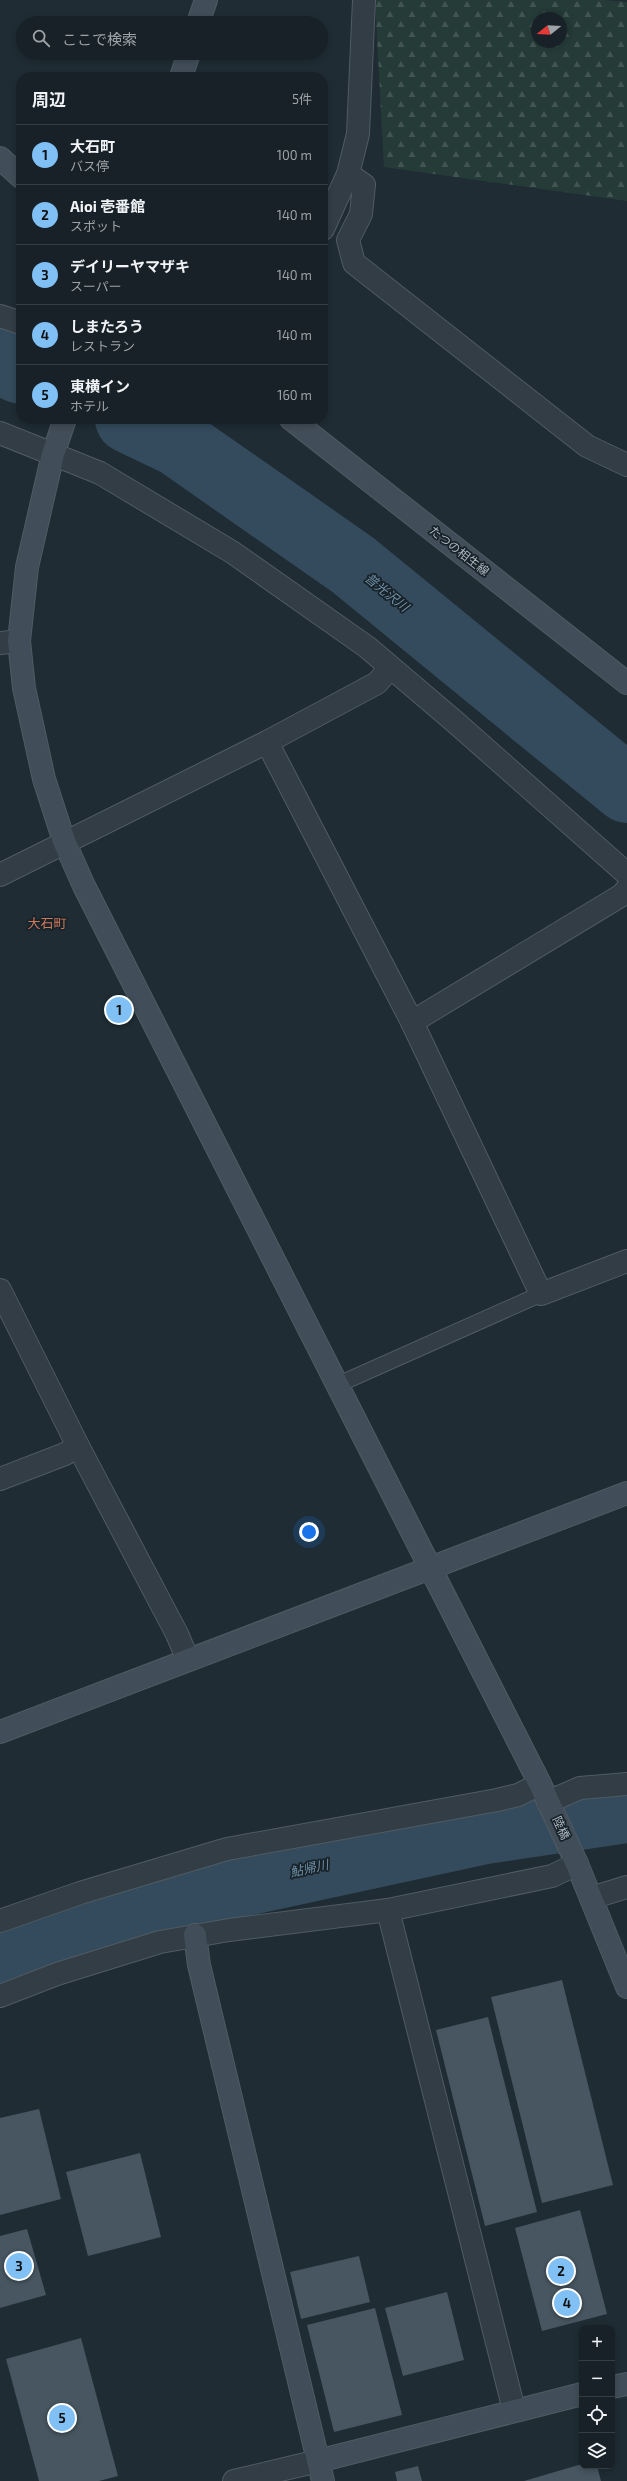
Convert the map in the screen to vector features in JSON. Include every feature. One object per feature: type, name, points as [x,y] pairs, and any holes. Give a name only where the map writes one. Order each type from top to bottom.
[{"type":"street","points":[[200,16],[206,0]]},
{"type":"street","points":[[328,218],[348,174],[358,134],[364,0]]},
{"type":"street","points":[[183,72],[187,60]]},
{"type":"street","points":[[0,158],[16,172]]},
{"type":"street","points":[[348,174],[364,185],[361,214],[348,240],[354,264],[587,446],[627,465]]},
{"type":"street","points":[[0,316],[16,321]]},
{"type":"street","name":"陸橋","points":[[63,424],[53,454],[10,642],[24,688],[44,779],[64,841],[84,886],[432,1568],[547,1799],[573,1855],[627,1987]]},
{"type":"street","name":"たつの相生線","points":[[297,424],[627,683]]},
{"type":"street","points":[[0,433],[100,473],[232,552],[367,647],[390,668],[454,720],[627,874]]},
{"type":"street","points":[[0,875],[64,841],[267,742],[377,683],[390,668]]},
{"type":"street","points":[[267,742],[412,1022],[541,1294],[627,1261]]},
{"type":"street","points":[[412,1022],[622,895],[627,889]]},
{"type":"street","points":[[0,1290],[78,1446],[177,1634],[188,1660]]},
{"type":"street","points":[[0,1479],[66,1454],[78,1446]]},
{"type":"street","points":[[0,1732],[627,1493]]},
{"type":"street","points":[[0,1921],[80,1893],[227,1849],[518,1795],[547,1799],[580,1788],[627,1784]]},
{"type":"street","points":[[0,1996],[57,1974],[152,1944],[195,1935],[388,1910],[552,1876],[573,1855]]},
{"type":"street","points":[[591,1898],[627,1887]]},
{"type":"street","points":[[388,1910],[514,2410]]},
{"type":"street","points":[[195,1935],[199,1965],[321,2471]]},
{"type":"street","points":[[615,2386],[627,2384]]},
{"type":"street","points":[[234,2481],[321,2471],[514,2410],[579,2395]]},
{"type":"lane","points":[[337,1384],[541,1294]]},
{"type":"green space","points":[[375,0],[604,0],[627,2],[627,201],[384,167]]},
{"type":"building","points":[[562,1980],[613,2185],[542,2203],[491,1997]]},
{"type":"building","points":[[488,2017],[537,2212],[485,2226],[436,2030]]},
{"type":"building","points":[[39,2109],[61,2199],[0,2215],[0,2118]]},
{"type":"building","points":[[140,2153],[161,2237],[88,2256],[66,2172]]},
{"type":"building","points":[[580,2210],[607,2314],[542,2331],[515,2228]]},
{"type":"building","points":[[27,2229],[46,2295],[0,2308],[0,2236]]},
{"type":"building","points":[[359,2256],[370,2302],[301,2319],[290,2272]]},
{"type":"building","points":[[447,2292],[464,2360],[403,2376],[385,2308]]},
{"type":"building","points":[[375,2308],[402,2415],[334,2432],[307,2325]]},
{"type":"building","points":[[81,2338],[118,2476],[99,2481],[39,2481],[6,2359]]},
{"type":"building","points":[[579,2465],[579,2469],[598,2469],[601,2481],[524,2481]]},
{"type":"building","points":[[418,2466],[422,2481],[397,2481],[395,2472]]},
{"type":"waterway","name":"普光沢川","points":[[0,361],[16,368]]},
{"type":"waterway","name":"普光沢川","points":[[139,424],[177,442],[353,565],[627,789]]},
{"type":"waterway","name":"鮎帰川","points":[[0,1959],[166,1899],[485,1830],[627,1809]]},
{"type":"place","name":"大石町","points":[[119,1010]]},
{"type":"place","name":"デイリーヤマザキ","points":[[19,2266]]},
{"type":"place","name":"Aioi 壱番館","points":[[561,2271]]},
{"type":"place","name":"しまたろう","points":[[567,2303]]},
{"type":"place","name":"東横イン","points":[[62,2418]]},
{"type":"district","name":"大石町","points":[[47,923]]}]
